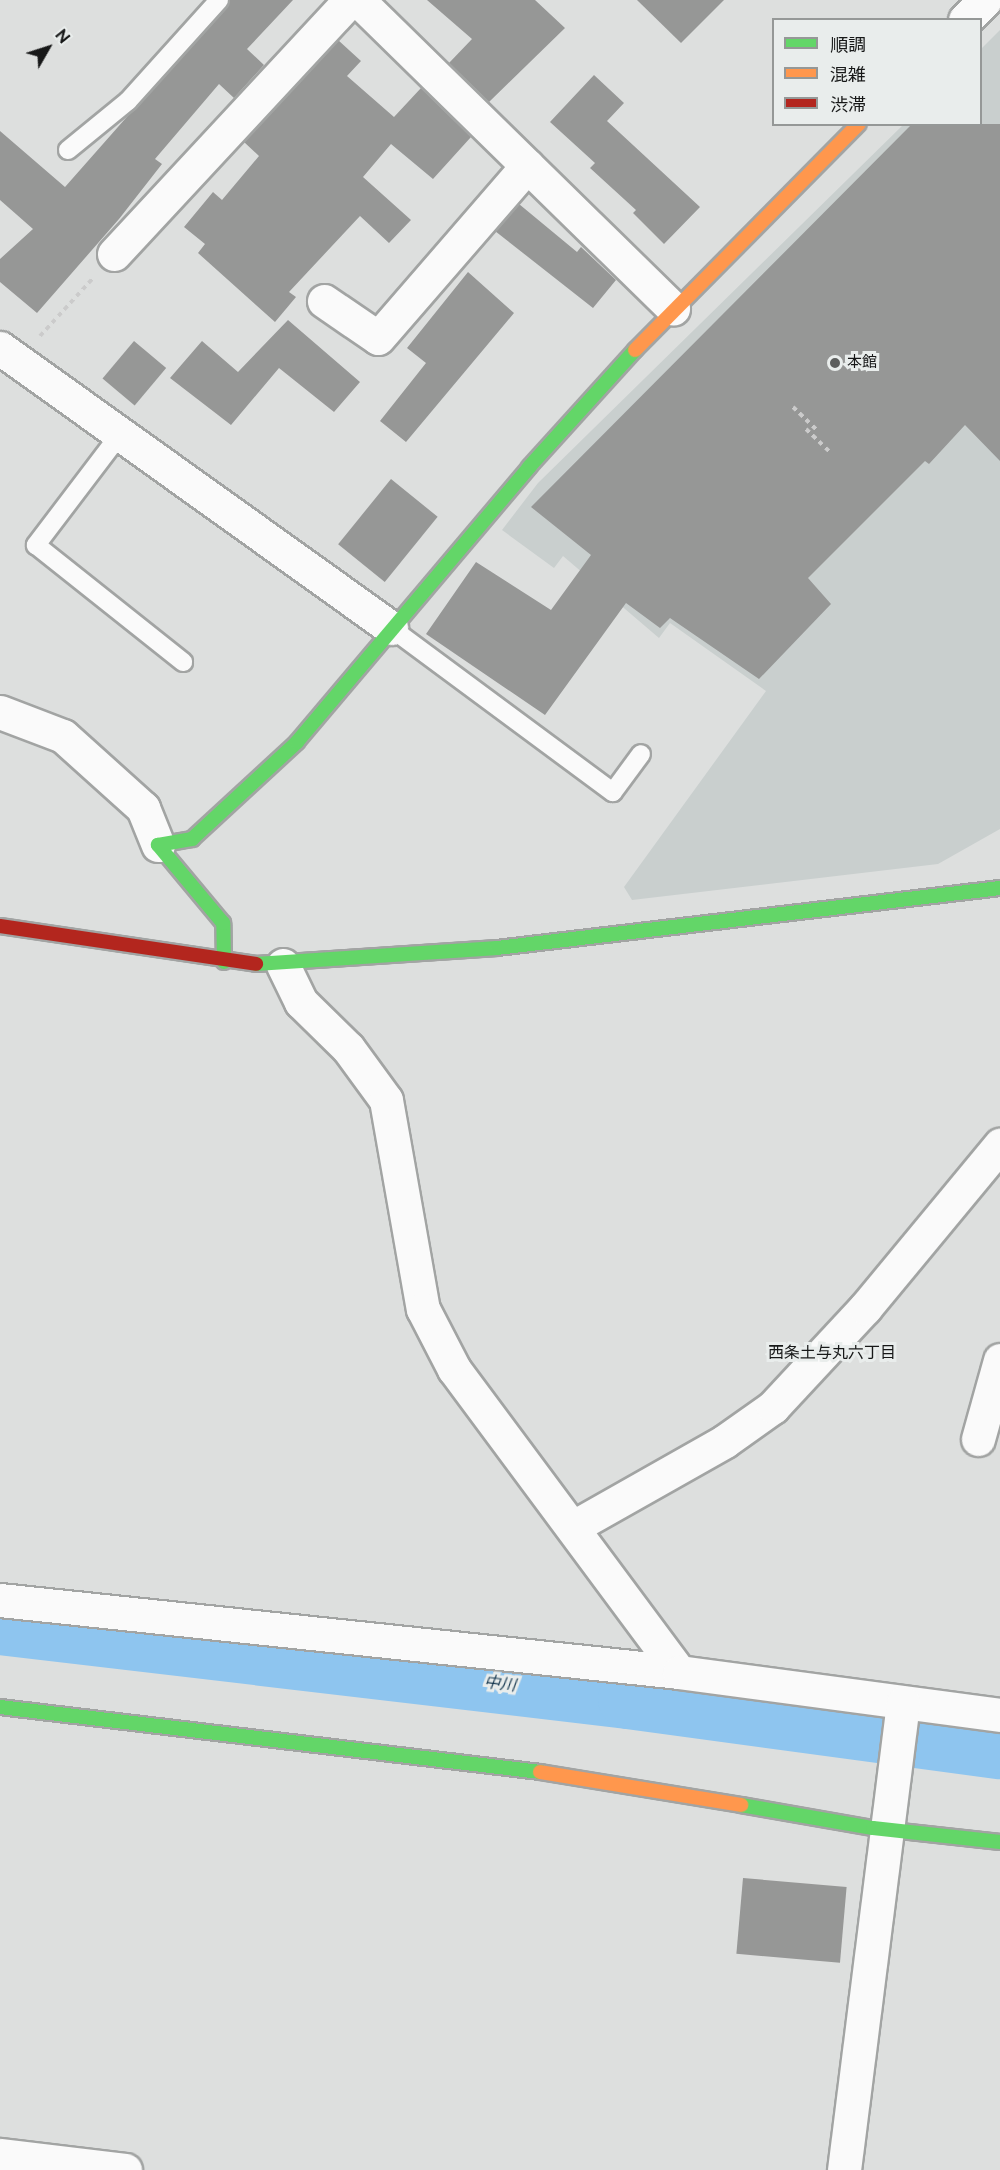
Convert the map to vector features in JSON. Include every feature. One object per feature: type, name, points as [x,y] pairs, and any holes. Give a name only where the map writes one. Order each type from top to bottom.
[{"type":"street","points":[[114,254],[350,0]]},
{"type":"street","points":[[358,0],[673,309]]},
{"type":"street","points":[[967,18],[985,0]]},
{"type":"street","points":[[158,845],[192,839],[297,742],[391,628],[673,309],[857,126]]},
{"type":"street","points":[[324,301],[378,338],[527,166]]},
{"type":"street","points":[[9,354],[391,628]]},
{"type":"street","points":[[0,712],[63,736],[142,808],[158,845],[223,923],[224,962]]},
{"type":"street","points":[[0,926],[224,962],[283,965],[497,948],[1000,888]]},
{"type":"street","points":[[283,965],[301,1002],[348,1048],[386,1100],[423,1309],[454,1368],[575,1526],[679,1672]]},
{"type":"street","points":[[575,1526],[725,1442],[773,1407],[865,1308],[1000,1145]]},
{"type":"street","points":[[978,1439],[1000,1360]]},
{"type":"street","points":[[0,1600],[679,1672],[903,1708],[1000,1715]]},
{"type":"street","points":[[0,1707],[589,1778],[887,1821],[1000,1842]]},
{"type":"street","points":[[844,2170],[903,1708]]},
{"type":"street","points":[[0,2156],[125,2170]]},
{"type":"lane","points":[[68,150],[128,101],[219,0]]},
{"type":"lane","points":[[121,433],[36,545],[183,662]]},
{"type":"lane","points":[[391,628],[613,792],[640,754]]},
{"type":"path","points":[[9,354],[114,254]]},
{"type":"path","points":[[793,407],[816,429]]},
{"type":"path","points":[[806,429],[830,453]]},
{"type":"shaded area","points":[[1000,30],[1000,829],[938,864],[632,900],[624,887],[766,691],[670,623],[659,638],[563,556],[554,568],[502,530],[538,483],[902,126],[982,126],[982,48]]},
{"type":"building","points":[[230,0],[293,0],[247,49],[264,65],[234,98],[219,84],[155,159],[162,164],[119,219],[37,313],[0,282],[0,259],[33,229],[0,200],[0,131],[65,187]]},
{"type":"building","points":[[427,0],[535,0],[565,28],[489,102],[449,63],[472,39]]},
{"type":"building","points":[[637,0],[724,0],[681,43]]},
{"type":"building","points":[[338,40],[361,61],[347,76],[394,117],[421,88],[471,137],[433,179],[391,144],[363,177],[411,220],[389,243],[360,216],[289,292],[296,297],[275,322],[198,253],[205,244],[184,227],[213,192],[222,200],[259,156],[244,142]]},
{"type":"building","points":[[594,75],[624,103],[607,121],[700,207],[664,244],[633,213],[636,210],[590,168],[595,163],[550,122]]},
{"type":"building","name":"本館","points":[[1000,124],[1000,461],[965,425],[929,464],[925,461],[808,578],[831,604],[759,679],[670,618],[660,628],[626,603],[545,715],[426,634],[476,562],[551,610],[591,555],[531,507],[910,126]]},
{"type":"building","points":[[519,204],[577,252],[581,247],[616,280],[593,308],[495,231]]},
{"type":"building","points":[[468,272],[514,313],[406,442],[380,421],[426,363],[407,348]]},
{"type":"building","points":[[288,320],[360,382],[334,412],[279,368],[231,425],[170,378],[202,341],[238,372]]},
{"type":"building","points":[[134,341],[166,368],[135,406],[103,379]]},
{"type":"building","points":[[391,479],[438,517],[385,582],[338,544]]},
{"type":"building","points":[[743,1878],[847,1887],[840,1963],[736,1954]]},
{"type":"waterway","name":"中川","points":[[0,1625],[628,1699],[1000,1749]]},
{"type":"traffic: fast","points":[[224,962],[223,923],[158,845],[192,839],[297,742],[529,467],[635,350]]},
{"type":"traffic: fast","points":[[256,964],[497,948],[1000,888]]},
{"type":"traffic: fast","points":[[0,1707],[540,1772]]},
{"type":"traffic: fast","points":[[741,1805],[873,1828],[1000,1842]]},
{"type":"traffic: slow","points":[[635,350],[857,126]]},
{"type":"traffic: slow","points":[[540,1772],[741,1805]]},
{"type":"traffic: jam","points":[[0,926],[256,964]]},
{"type":"place","name":"本館","points":[[835,363]]},
{"type":"district","name":"西条土与丸六丁目","points":[[832,1353]]}]
